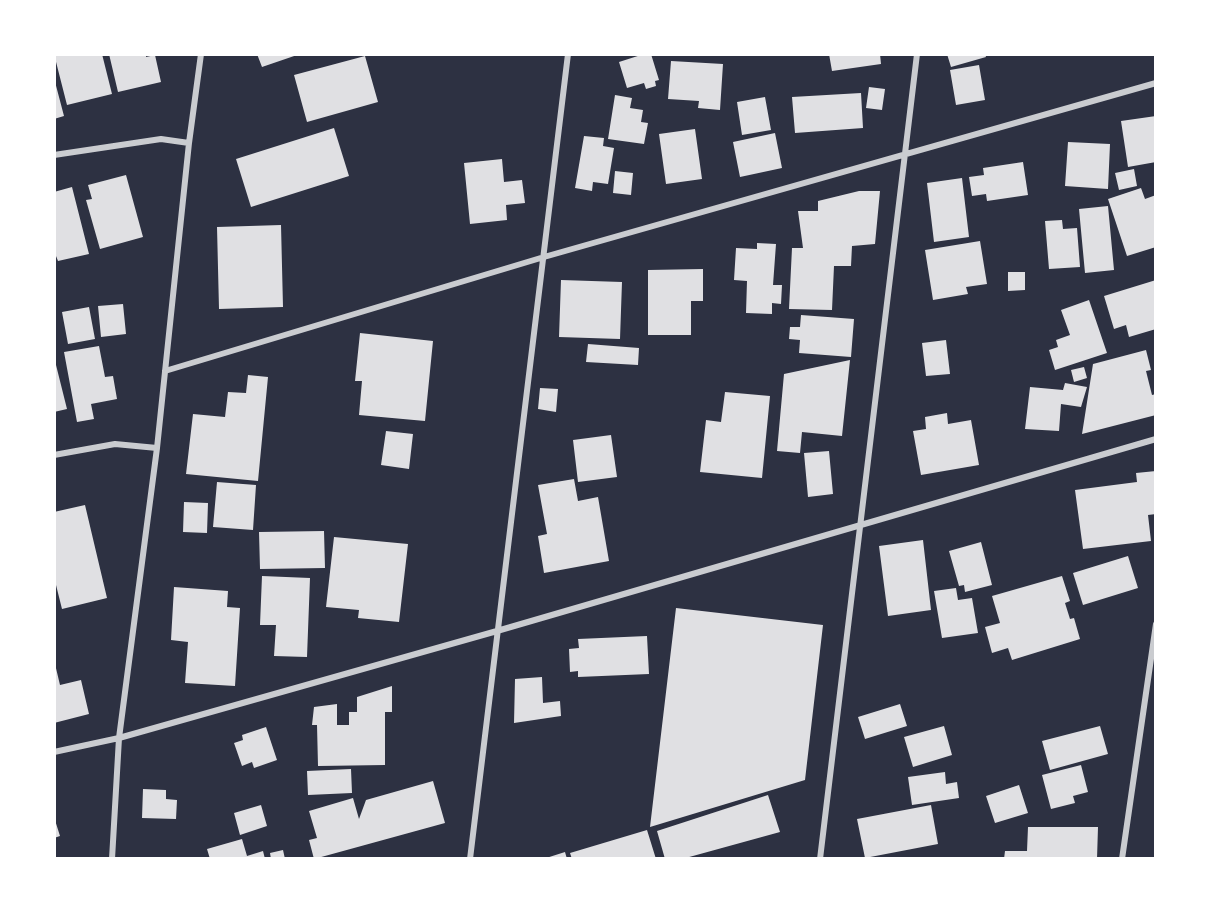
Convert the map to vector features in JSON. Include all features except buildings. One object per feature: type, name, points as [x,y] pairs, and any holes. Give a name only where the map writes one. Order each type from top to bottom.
[{"type":"street","points":[[112,859],[119,738],[157,448],[189,143],[201,54]]},
{"type":"street","points":[[470,859],[568,54]]},
{"type":"street","points":[[820,859],[917,54]]},
{"type":"street","points":[[165,371],[544,257],[1156,83]]},
{"type":"street","points":[[54,155],[161,139],[189,143]]},
{"type":"street","points":[[54,752],[119,738],[497,631],[860,526],[1014,478],[1156,439]]},
{"type":"street","points":[[54,455],[115,444],[157,448]]},
{"type":"street","points":[[1122,859],[1156,624]]}]
